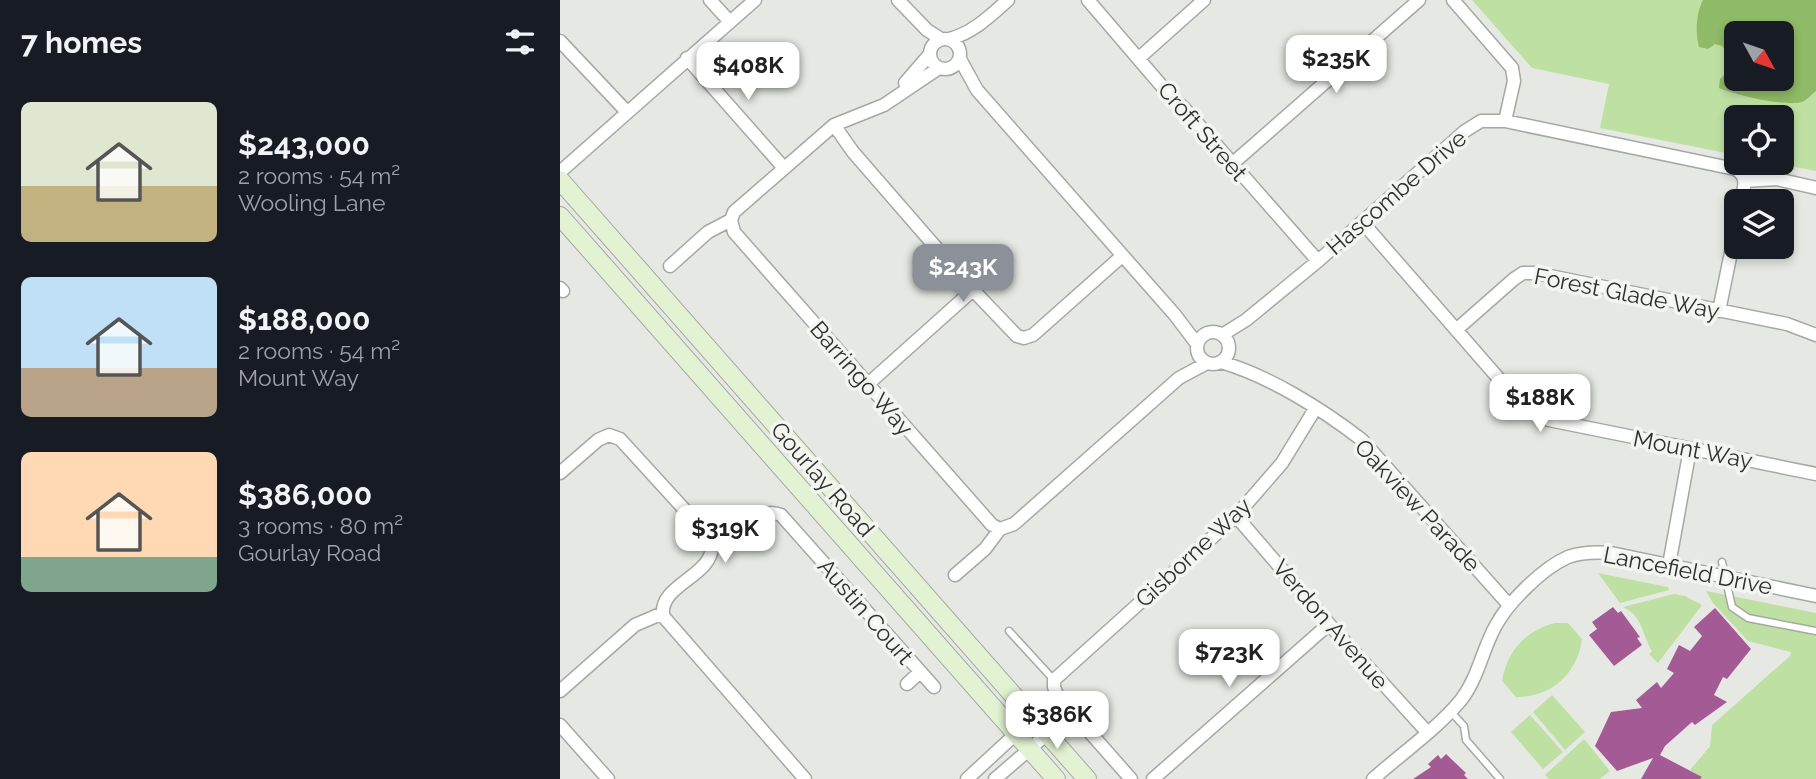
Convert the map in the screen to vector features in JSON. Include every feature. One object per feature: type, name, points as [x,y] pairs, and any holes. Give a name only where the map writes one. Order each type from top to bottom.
[{"type":"main road","name":"Gourlay Road","points":[[560,180],[1087,779]]},
{"type":"main road","name":"Gourlay Road","points":[[560,216],[1056,779]]},
{"type":"street","points":[[710,0],[730,22]]},
{"type":"street","points":[[560,172],[755,0]]},
{"type":"street","points":[[898,0],[927,30],[957,45],[960,57],[977,90],[1175,315],[1207,363]]},
{"type":"street","points":[[896,95],[930,53],[934,44],[959,37],[984,21],[1008,0]]},
{"type":"street","name":"Croft Street","points":[[1088,0],[1171,98],[1318,261]]},
{"type":"street","points":[[1139,58],[1204,0]]},
{"type":"street","points":[[1232,164],[1418,0]]},
{"type":"street","points":[[1453,0],[1512,68],[1514,81],[1505,121]]},
{"type":"street","points":[[909,13],[930,53],[932,63],[977,90]]},
{"type":"street","points":[[670,266],[708,232],[731,220],[734,212],[834,125],[884,105],[896,95],[943,69],[955,66],[984,21]]},
{"type":"street","points":[[560,41],[625,114]]},
{"type":"street","points":[[687,58],[785,168]]},
{"type":"street","name":"Hascombe Drive","points":[[1226,343],[1246,320],[1363,223],[1473,125],[1492,120],[1505,121],[1735,169],[1742,174],[1745,181]]},
{"type":"street","points":[[834,125],[849,149],[1017,336],[1024,338],[1038,331],[1122,256]]},
{"type":"street","points":[[1743,189],[1745,181],[1777,179],[1816,188]]},
{"type":"street","name":"Barringo Way","points":[[731,220],[734,232],[992,525],[1000,529]]},
{"type":"street","name":"Mount Way","points":[[1363,223],[1520,403],[1549,420],[1816,474]]},
{"type":"street","points":[[1719,311],[1730,259]]},
{"type":"street","name":"Forest Glade Way","points":[[1456,330],[1523,273],[1535,272],[1787,324],[1816,335]]},
{"type":"street","points":[[867,384],[973,290]]},
{"type":"street","points":[[1175,315],[1206,334]]},
{"type":"street","points":[[955,575],[985,549],[1000,529],[1014,524],[1179,378],[1207,363],[1220,362],[1226,343],[1214,332],[1206,334],[1179,378]]},
{"type":"street","name":"Oakview Parade","points":[[1226,343],[1247,369]]},
{"type":"street","name":"Oakview Parade","points":[[1220,362],[1247,369],[1362,440],[1509,605]]},
{"type":"street","name":"Gisborne Way","points":[[1054,680],[1236,516],[1282,463],[1315,409]]},
{"type":"street","points":[[560,473],[598,440],[609,436],[620,439],[705,532],[712,546],[709,559],[664,602],[663,613],[667,623],[805,779]]},
{"type":"street","points":[[1669,565],[1690,449]]},
{"type":"street","name":"Austin Court","points":[[712,546],[732,539],[763,514],[769,512],[781,515],[934,687]]},
{"type":"street","name":"Verdon Avenue","points":[[1236,516],[1427,732]]},
{"type":"street","name":"Lancefield Drive","points":[[1373,779],[1450,710],[1470,686],[1496,625],[1509,605],[1551,567],[1580,554],[1611,553],[1816,596]]},
{"type":"street","points":[[560,691],[635,625],[663,613]]},
{"type":"street","points":[[1153,779],[1329,624]]},
{"type":"street","name":"Austin Court","points":[[907,684],[920,672]]},
{"type":"street","points":[[1054,680],[1058,695],[1131,779]]},
{"type":"street","points":[[967,779],[1034,718]]},
{"type":"street","points":[[560,725],[608,779]]},
{"type":"street","points":[[995,779],[1047,734]]},
{"type":"lane","points":[[1721,562],[1732,607],[1748,618],[1816,631]]},
{"type":"lane","points":[[1009,631],[1054,680]]},
{"type":"lane","points":[[1450,710],[1464,726],[1466,740],[1500,779]]},
{"type":"shaded area","points":[[1472,0],[1816,0],[1816,171],[1794,167],[1794,105],[1724,105],[1724,153],[1600,128],[1609,84],[1532,68]]},
{"type":"shaded area","points":[[1703,0],[1816,0],[1816,91],[1802,102],[1784,103],[1729,91],[1794,91],[1794,21],[1724,21],[1724,49],[1715,44],[1708,49],[1699,47],[1699,11]]},
{"type":"shaded area","points":[[1724,75],[1724,90],[1719,88],[1720,79]]},
{"type":"shaded area","points":[[1598,573],[1668,587],[1669,590],[1620,603]]},
{"type":"shaded area","points":[[1706,591],[1816,613],[1816,779],[1700,779],[1701,777],[1690,770],[1710,746],[1712,725],[1790,656],[1791,652],[1748,641],[1713,603]]},
{"type":"shaded area","points":[[1674,594],[1685,596],[1702,605],[1658,663],[1649,654],[1652,651],[1635,615],[1623,607]]},
{"type":"shaded area","points":[[1555,623],[1568,623],[1582,639],[1575,663],[1569,673],[1551,688],[1541,693],[1516,697],[1502,681],[1508,660],[1526,637]]},
{"type":"shaded area","points":[[1552,695],[1585,732],[1565,750],[1533,712]]},
{"type":"shaded area","points":[[1530,715],[1563,752],[1543,769],[1511,732]]},
{"type":"shaded area","points":[[1584,739],[1610,771],[1600,779],[1549,779],[1545,775]]},
{"type":"building","points":[[1613,607],[1618,613],[1621,611],[1640,637],[1637,638],[1642,645],[1614,666],[1589,635],[1597,629],[1592,622]]},
{"type":"building","points":[[1715,608],[1751,649],[1727,679],[1723,677],[1714,695],[1727,702],[1695,725],[1692,722],[1665,746],[1660,755],[1702,777],[1641,779],[1653,758],[1617,771],[1595,746],[1611,712],[1642,708],[1636,700],[1657,682],[1661,688],[1674,673],[1667,669],[1679,645],[1690,651],[1702,636],[1694,627]]},
{"type":"building","points":[[1446,754],[1466,773],[1464,775],[1468,779],[1413,779],[1431,767],[1428,764],[1438,755],[1441,759]]}]
